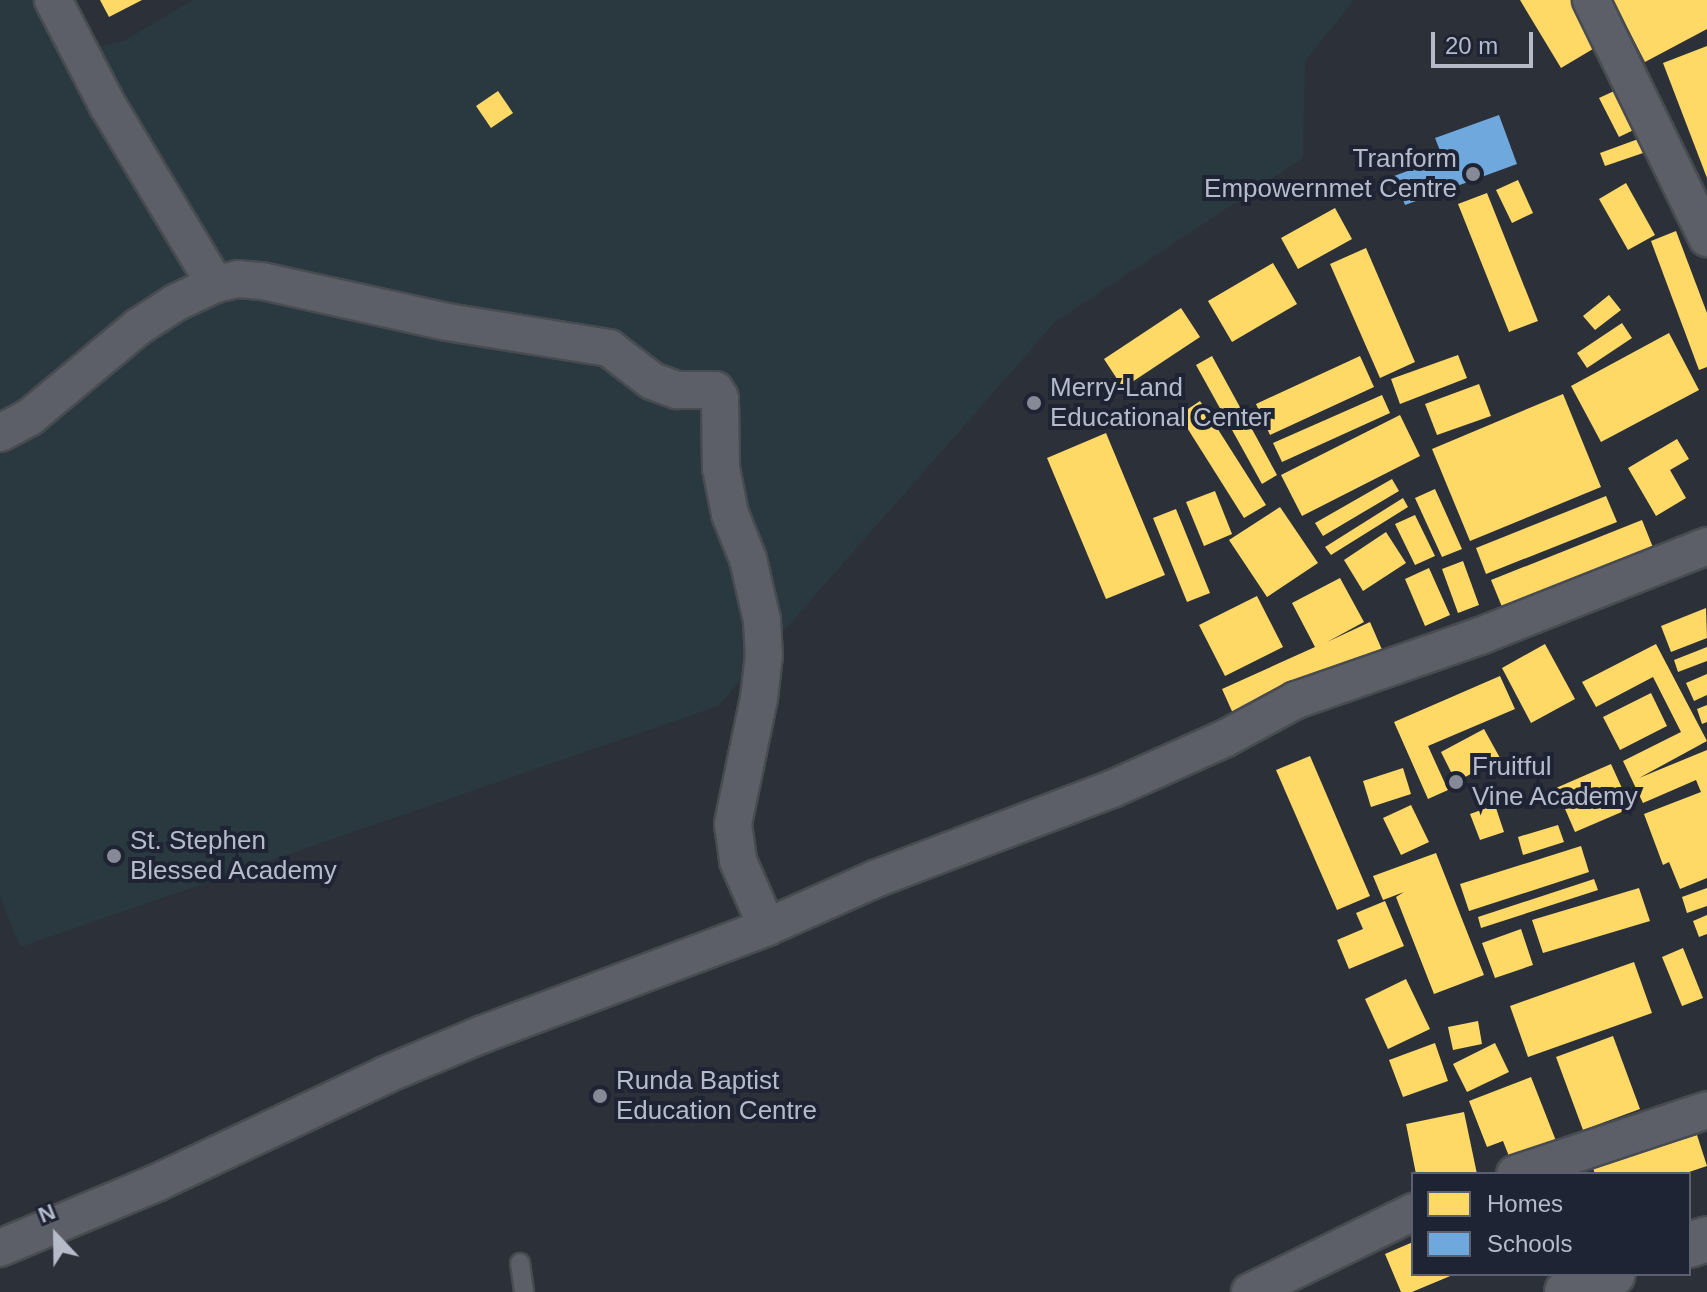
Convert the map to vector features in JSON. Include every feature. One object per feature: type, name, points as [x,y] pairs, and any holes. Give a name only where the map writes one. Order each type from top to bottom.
[{"type":"main road","points":[[1567,1292],[1609,1276]]},
{"type":"street","points":[[53,0],[108,106],[215,284]]},
{"type":"street","points":[[1591,0],[1707,238]]},
{"type":"street","points":[[0,433],[30,417],[138,327],[215,284],[238,279],[262,281],[447,322],[609,348],[652,381],[677,390],[715,390],[720,398],[721,468],[730,514],[748,559],[762,620],[764,655],[759,698],[733,824],[738,861],[767,927]]},
{"type":"street","points":[[0,1248],[156,1183],[469,1039],[767,927],[875,879],[1139,777],[1224,739],[1296,700],[1480,636],[1707,546]]},
{"type":"street","points":[[1521,1172],[1707,1110]]},
{"type":"street","points":[[1250,1292],[1411,1213]]},
{"type":"lane","points":[[520,1263],[524,1292]]},
{"type":"shaded area","points":[[0,0],[52,0],[81,50],[124,41],[193,0],[1354,0],[1305,61],[1303,158],[1055,322],[718,706],[20,947],[0,897]]},
{"type":"building: Homes","points":[[100,0],[142,0],[109,17]]},
{"type":"building: Homes","points":[[1520,0],[1577,0],[1603,43],[1561,68]]},
{"type":"building: Homes","points":[[1613,0],[1707,0],[1707,29],[1645,62]]},
{"type":"building: Homes","points":[[1707,46],[1707,178],[1663,63]]},
{"type":"building: Homes","points":[[1625,86],[1644,125],[1619,137],[1599,98]]},
{"type":"building: Homes","points":[[498,91],[513,113],[491,128],[476,106]]},
{"type":"building: Homes","points":[[1641,138],[1646,152],[1605,166],[1600,153]]},
{"type":"building: Homes","points":[[1518,180],[1533,213],[1512,223],[1496,190]]},
{"type":"building: Homes","points":[[1626,183],[1655,235],[1628,250],[1599,199]]},
{"type":"building: Homes","points":[[1487,193],[1538,321],[1509,332],[1458,204]]},
{"type":"building: Homes","points":[[1335,208],[1352,239],[1298,269],[1281,238]]},
{"type":"building: Homes","points":[[1676,231],[1707,313],[1707,367],[1699,370],[1651,241]]},
{"type":"building: Homes","points":[[1366,248],[1415,362],[1380,378],[1330,264]]},
{"type":"building: Homes","points":[[1273,263],[1297,304],[1232,342],[1208,301]]},
{"type":"building: Homes","points":[[1609,295],[1621,310],[1595,330],[1583,316]]},
{"type":"building: Homes","points":[[1181,308],[1200,337],[1123,388],[1104,359]]},
{"type":"building: Homes","points":[[1622,323],[1632,338],[1587,368],[1577,353]]},
{"type":"building: Homes","points":[[1669,333],[1699,390],[1601,442],[1571,386]]},
{"type":"building: Homes","points":[[1458,355],[1467,378],[1400,404],[1391,379]]},
{"type":"building: Homes","points":[[1212,356],[1277,475],[1262,484],[1196,365]]},
{"type":"building: Homes","points":[[1360,356],[1374,387],[1270,435],[1256,404]]},
{"type":"building: Homes","points":[[1479,384],[1491,416],[1437,435],[1425,404]]},
{"type":"building: Homes","points":[[1563,394],[1601,487],[1470,541],[1432,449]]},
{"type":"building: Homes","points":[[1382,395],[1390,413],[1282,462],[1273,443]]},
{"type":"building: Homes","points":[[1200,401],[1266,505],[1244,518],[1179,415]]},
{"type":"building: Homes","points":[[1400,415],[1420,456],[1302,516],[1281,475]]},
{"type":"building: Homes","points":[[1106,433],[1165,575],[1106,599],[1047,458]]},
{"type":"building: Homes","points":[[1677,439],[1689,459],[1670,470],[1686,498],[1656,516],[1628,468]]},
{"type":"building: Homes","points":[[1392,479],[1399,491],[1323,536],[1315,523]]},
{"type":"building: Homes","points":[[1435,489],[1462,549],[1442,557],[1415,498]]},
{"type":"building: Homes","points":[[1215,491],[1232,534],[1204,546],[1186,502]]},
{"type":"building: Homes","points":[[1606,496],[1617,522],[1486,574],[1476,548]]},
{"type":"building: Homes","points":[[1403,498],[1408,507],[1331,555],[1325,547]]},
{"type":"building: Homes","points":[[1280,507],[1318,563],[1267,597],[1229,540]]},
{"type":"building: Homes","points":[[1176,509],[1210,593],[1187,602],[1153,518]]},
{"type":"building: Homes","points":[[1415,515],[1435,556],[1415,565],[1395,524]]},
{"type":"building: Homes","points":[[1642,520],[1658,560],[1507,619],[1491,580]]},
{"type":"building: Homes","points":[[1386,532],[1406,563],[1363,591],[1344,560]]},
{"type":"building: Homes","points":[[1463,561],[1479,605],[1458,613],[1442,569]]},
{"type":"building: Homes","points":[[1429,568],[1450,615],[1425,626],[1405,579]]},
{"type":"building: Homes","points":[[1340,578],[1364,622],[1327,642],[1370,622],[1383,652],[1235,718],[1222,689],[1315,647],[1292,603]]},
{"type":"building: Homes","points":[[1257,596],[1283,647],[1225,676],[1199,625]]},
{"type":"building: Homes","points":[[1706,608],[1707,638],[1671,652],[1661,626]]},
{"type":"building: Homes","points":[[1545,644],[1575,699],[1531,723],[1502,668]]},
{"type":"building: Homes","points":[[1656,644],[1707,741],[1639,778],[1707,750],[1707,878],[1680,889],[1669,862],[1663,865],[1644,814],[1701,792],[1696,780],[1643,803],[1623,761],[1681,732],[1653,677],[1596,707],[1582,682]]},
{"type":"building: Homes","points":[[1707,647],[1707,661],[1678,672],[1674,660]]},
{"type":"building: Homes","points":[[1707,674],[1707,695],[1694,701],[1686,683]]},
{"type":"building: Homes","points":[[1500,676],[1515,709],[1428,746],[1448,790],[1428,799],[1394,722]]},
{"type":"building: Homes","points":[[1651,693],[1667,726],[1620,750],[1603,717]]},
{"type":"building: Homes","points":[[1707,705],[1707,722],[1702,724],[1697,709]]},
{"type":"building: Homes","points":[[1484,729],[1500,758],[1456,782],[1441,752]]},
{"type":"building: Homes","points":[[1310,756],[1370,896],[1337,910],[1276,770]]},
{"type":"building: Homes","points":[[1611,764],[1631,808],[1575,832],[1556,788]]},
{"type":"building: Homes","points":[[1403,768],[1411,794],[1371,807],[1363,781]]},
{"type":"building: Homes","points":[[1411,805],[1429,842],[1401,855],[1383,818]]},
{"type":"building: Homes","points":[[1495,805],[1504,832],[1480,840],[1470,814]]},
{"type":"building: Homes","points":[[1558,825],[1564,842],[1523,855],[1518,837]]},
{"type":"building: Homes","points":[[1581,846],[1589,872],[1469,911],[1460,884]]},
{"type":"building: Homes","points":[[1436,853],[1484,975],[1434,994],[1396,897],[1404,892],[1383,900],[1373,876]]},
{"type":"building: Homes","points":[[1594,879],[1598,890],[1481,928],[1478,917]]},
{"type":"building: Homes","points":[[1639,888],[1650,921],[1543,953],[1532,920]]},
{"type":"building: Homes","points":[[1707,888],[1707,906],[1687,913],[1682,897]]},
{"type":"building: Homes","points":[[1385,901],[1404,946],[1349,969],[1337,940],[1363,929],[1356,913]]},
{"type":"building: Homes","points":[[1707,915],[1707,934],[1699,937],[1693,921]]},
{"type":"building: Homes","points":[[1521,929],[1533,965],[1495,978],[1482,943]]},
{"type":"building: Homes","points":[[1683,948],[1703,998],[1682,1006],[1662,957]]},
{"type":"building: Homes","points":[[1634,962],[1652,1013],[1528,1057],[1510,1006]]},
{"type":"building: Homes","points":[[1406,979],[1430,1029],[1388,1049],[1365,999]]},
{"type":"building: Homes","points":[[1478,1021],[1482,1044],[1453,1050],[1448,1027]]},
{"type":"building: Homes","points":[[1613,1036],[1640,1109],[1583,1130],[1556,1057]]},
{"type":"building: Homes","points":[[1435,1043],[1448,1081],[1403,1097],[1389,1060]]},
{"type":"building: Homes","points":[[1495,1043],[1509,1072],[1467,1092],[1453,1064]]},
{"type":"building: Homes","points":[[1531,1077],[1558,1146],[1512,1164],[1503,1141],[1487,1147],[1469,1101]]},
{"type":"building: Homes","points":[[1464,1112],[1477,1172],[1416,1172],[1406,1124]]},
{"type":"building: Homes","points":[[1697,1135],[1707,1166],[1689,1172],[1594,1172],[1593,1168]]},
{"type":"building: Homes","points":[[1411,1243],[1411,1276],[1450,1276],[1412,1292],[1401,1292],[1385,1254]]},
{"type":"building: Schools","points":[[1499,115],[1517,164],[1405,205],[1394,176],[1443,158],[1435,138]]},
{"type":"place","name":"Tranform Empowernmet Centre","points":[[1473,174]]},
{"type":"place","name":"Merry-Land Educational Center","points":[[1034,403]]},
{"type":"place","name":"Fruitful Vine Academy","points":[[1456,782]]},
{"type":"place","name":"St. Stephen Blessed Academy","points":[[114,856]]},
{"type":"place","name":"Runda Baptist Education Centre","points":[[600,1096]]}]
